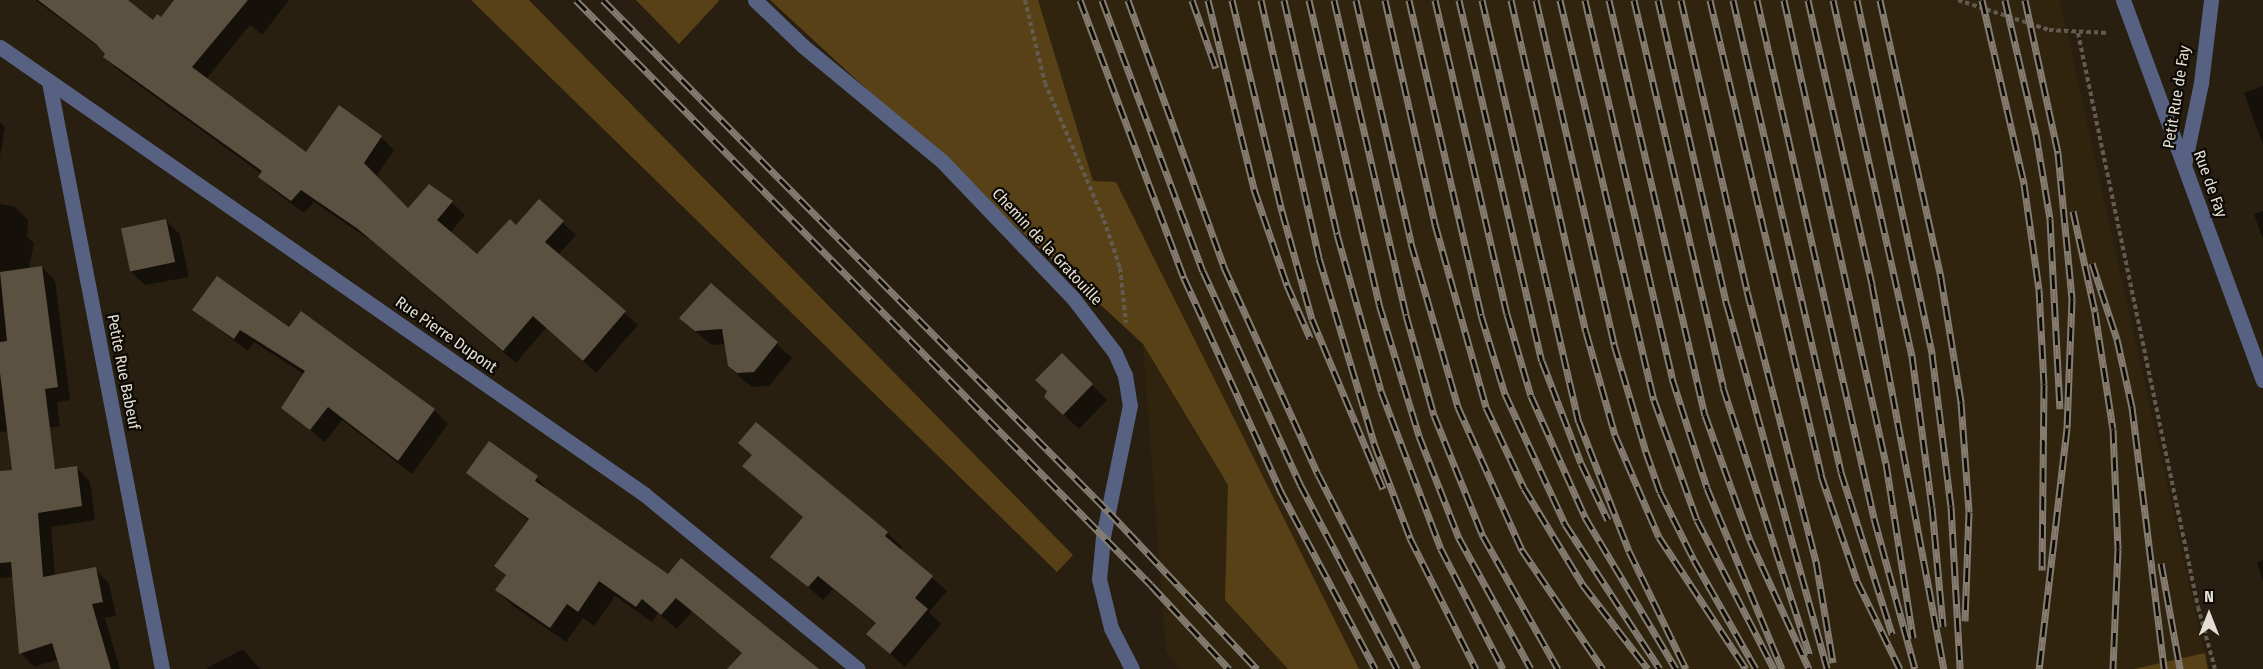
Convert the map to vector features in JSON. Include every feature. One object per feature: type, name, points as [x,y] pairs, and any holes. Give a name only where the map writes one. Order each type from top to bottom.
[{"type":"street","name":"Chemin de la Gratouille","points":[[755,0],[803,46],[942,160],[1074,298],[1115,353],[1125,375],[1130,405],[1103,537],[1099,579],[1111,628],[1132,669]]},
{"type":"street","name":"Rue de Fay","points":[[2123,0],[2263,380]]},
{"type":"street","name":"Petit Rue de Fay","points":[[2184,165],[2201,83],[2211,0]]},
{"type":"street","name":"Rue Pierre Dupont","points":[[0,47],[644,494],[858,669]]},
{"type":"street","name":"Petite Rue Babeuf","points":[[49,82],[162,669]]},
{"type":"path","points":[[1025,0],[1045,83],[1100,210],[1119,268],[1126,331]]},
{"type":"path","points":[[1958,0],[2049,30],[2078,33],[2135,33]]},
{"type":"path","points":[[2078,33],[2198,608],[2215,669]]},
{"type":"shaded area","points":[[471,0],[529,0],[1073,555],[1057,572]]},
{"type":"shaded area","points":[[636,0],[718,0],[719,1],[679,44]]},
{"type":"shaded area","points":[[770,0],[1038,0],[1093,181],[1116,182],[1359,669],[1288,669],[1225,600],[1228,485],[1143,344]]},
{"type":"shaded area","points":[[997,0],[2060,0],[2208,669],[1180,669],[1166,651],[1143,344]]},
{"type":"shaded area","points":[[2205,653],[2208,669],[2134,669]]},
{"type":"building","points":[[38,0],[128,0],[153,20],[157,14],[161,17],[174,0],[248,0],[192,67],[306,152],[339,105],[382,136],[364,163],[408,208],[429,184],[453,201],[437,220],[477,254],[510,219],[516,225],[539,199],[564,221],[545,242],[626,311],[583,361],[533,316],[503,351],[358,229],[301,190],[291,201],[258,177],[262,171],[103,57],[105,54],[96,44]]},
{"type":"building","points":[[166,219],[175,262],[130,272],[121,229]]},
{"type":"building","points":[[42,266],[58,387],[45,389],[55,469],[77,466],[82,506],[38,513],[43,577],[96,567],[103,602],[92,604],[111,669],[60,669],[52,643],[19,654],[11,562],[0,563],[0,471],[12,470],[0,373],[0,342],[7,341],[0,272]]},
{"type":"building","points":[[217,276],[289,327],[301,311],[435,409],[398,461],[328,407],[310,430],[281,408],[305,371],[240,330],[234,339],[192,310]]},
{"type":"building","points":[[711,283],[778,342],[754,372],[737,373],[728,366],[722,329],[695,331],[679,318]]},
{"type":"building","points":[[1062,353],[1093,384],[1063,415],[1044,397],[1047,391],[1035,380]]},
{"type":"building","points":[[756,422],[888,532],[885,536],[933,576],[915,598],[928,609],[890,654],[866,634],[876,623],[818,576],[808,587],[770,557],[803,517],[742,466],[752,455],[738,443]]},
{"type":"building","points":[[489,441],[538,476],[535,481],[668,574],[681,558],[819,669],[727,669],[742,653],[676,598],[661,615],[642,599],[636,607],[599,581],[578,612],[567,604],[550,628],[495,590],[506,575],[494,566],[529,519],[466,473]]},
{"type":"railway","points":[[576,0],[1151,585],[1229,669]]},
{"type":"railway","points":[[603,0],[1109,512],[1257,669]]},
{"type":"railway","points":[[1080,0],[1184,278],[1280,490],[1375,669]]},
{"type":"railway","points":[[1102,0],[1203,271],[1300,484],[1397,669]]},
{"type":"railway","points":[[1128,0],[1224,267],[1318,474],[1418,669]]},
{"type":"railway","points":[[1192,0],[1216,68]]},
{"type":"railway","points":[[1208,0],[1254,189],[1287,285],[1310,338]]},
{"type":"railway","points":[[1232,0],[1282,211],[1312,319],[1383,489]]},
{"type":"railway","points":[[1261,0],[1319,258],[1374,443],[1410,538],[1476,669]]},
{"type":"railway","points":[[1284,0],[1337,234],[1381,391],[1441,549],[1503,669]]},
{"type":"railway","points":[[1309,0],[1379,304],[1419,436],[1459,538],[1531,669]]},
{"type":"railway","points":[[1334,0],[1406,315],[1434,415],[1483,536],[1558,669]]},
{"type":"railway","points":[[1356,0],[1411,243],[1458,407],[1522,550],[1603,669]]},
{"type":"railway","points":[[1385,0],[1435,224],[1486,407],[1524,488],[1583,585],[1648,669]]},
{"type":"railway","points":[[1409,0],[1481,315],[1505,394],[1565,524],[1660,669]]},
{"type":"railway","points":[[1435,0],[1507,314],[1531,396],[1585,517],[1676,669]]},
{"type":"railway","points":[[1459,0],[1542,361],[1581,463],[1608,520]]},
{"type":"railway","points":[[1482,0],[1579,422],[1629,551],[1686,669]]},
{"type":"railway","points":[[1511,0],[1586,332],[1615,435],[1659,537],[1746,669]]},
{"type":"railway","points":[[1536,0],[1614,344],[1646,452],[1660,492],[1694,560],[1756,669]]},
{"type":"railway","points":[[1560,0],[1654,400],[1697,520],[1774,669]]},
{"type":"railway","points":[[1585,0],[1672,378],[1707,488],[1782,669]]},
{"type":"railway","points":[[1609,0],[1705,415],[1750,540],[1809,669]]},
{"type":"railway","points":[[1634,0],[1723,387],[1809,654]]},
{"type":"railway","points":[[1658,0],[1727,305],[1827,669]]},
{"type":"railway","points":[[1681,0],[1747,291],[1816,561],[1833,663]]},
{"type":"railway","points":[[1710,0],[1821,475],[1857,581],[1900,669]]},
{"type":"railway","points":[[1733,0],[1841,472],[1892,634]]},
{"type":"railway","points":[[1757,0],[1874,518],[1915,669]]},
{"type":"railway","points":[[1784,0],[1886,463],[1913,638]]},
{"type":"railway","points":[[1808,0],[1872,285],[1944,669]]},
{"type":"railway","points":[[1833,0],[1912,356],[1932,507],[1943,626]]},
{"type":"railway","points":[[1857,0],[1932,354],[1951,506],[1960,669]]},
{"type":"railway","points":[[1880,0],[1941,278],[1961,402],[1969,512],[1965,621]]},
{"type":"railway","points":[[1982,0],[2024,184],[2039,289],[2044,384],[2042,570]]},
{"type":"railway","points":[[2005,0],[2036,134],[2050,219],[2060,409]]},
{"type":"railway","points":[[2025,0],[2058,153],[2072,299],[2067,428],[2039,669]]},
{"type":"railway","points":[[2073,211],[2095,312],[2113,429],[2118,549],[2113,669]]},
{"type":"railway","points":[[2092,263],[2117,339],[2132,407],[2164,669]]},
{"type":"railway","points":[[2161,563],[2180,669]]}]
